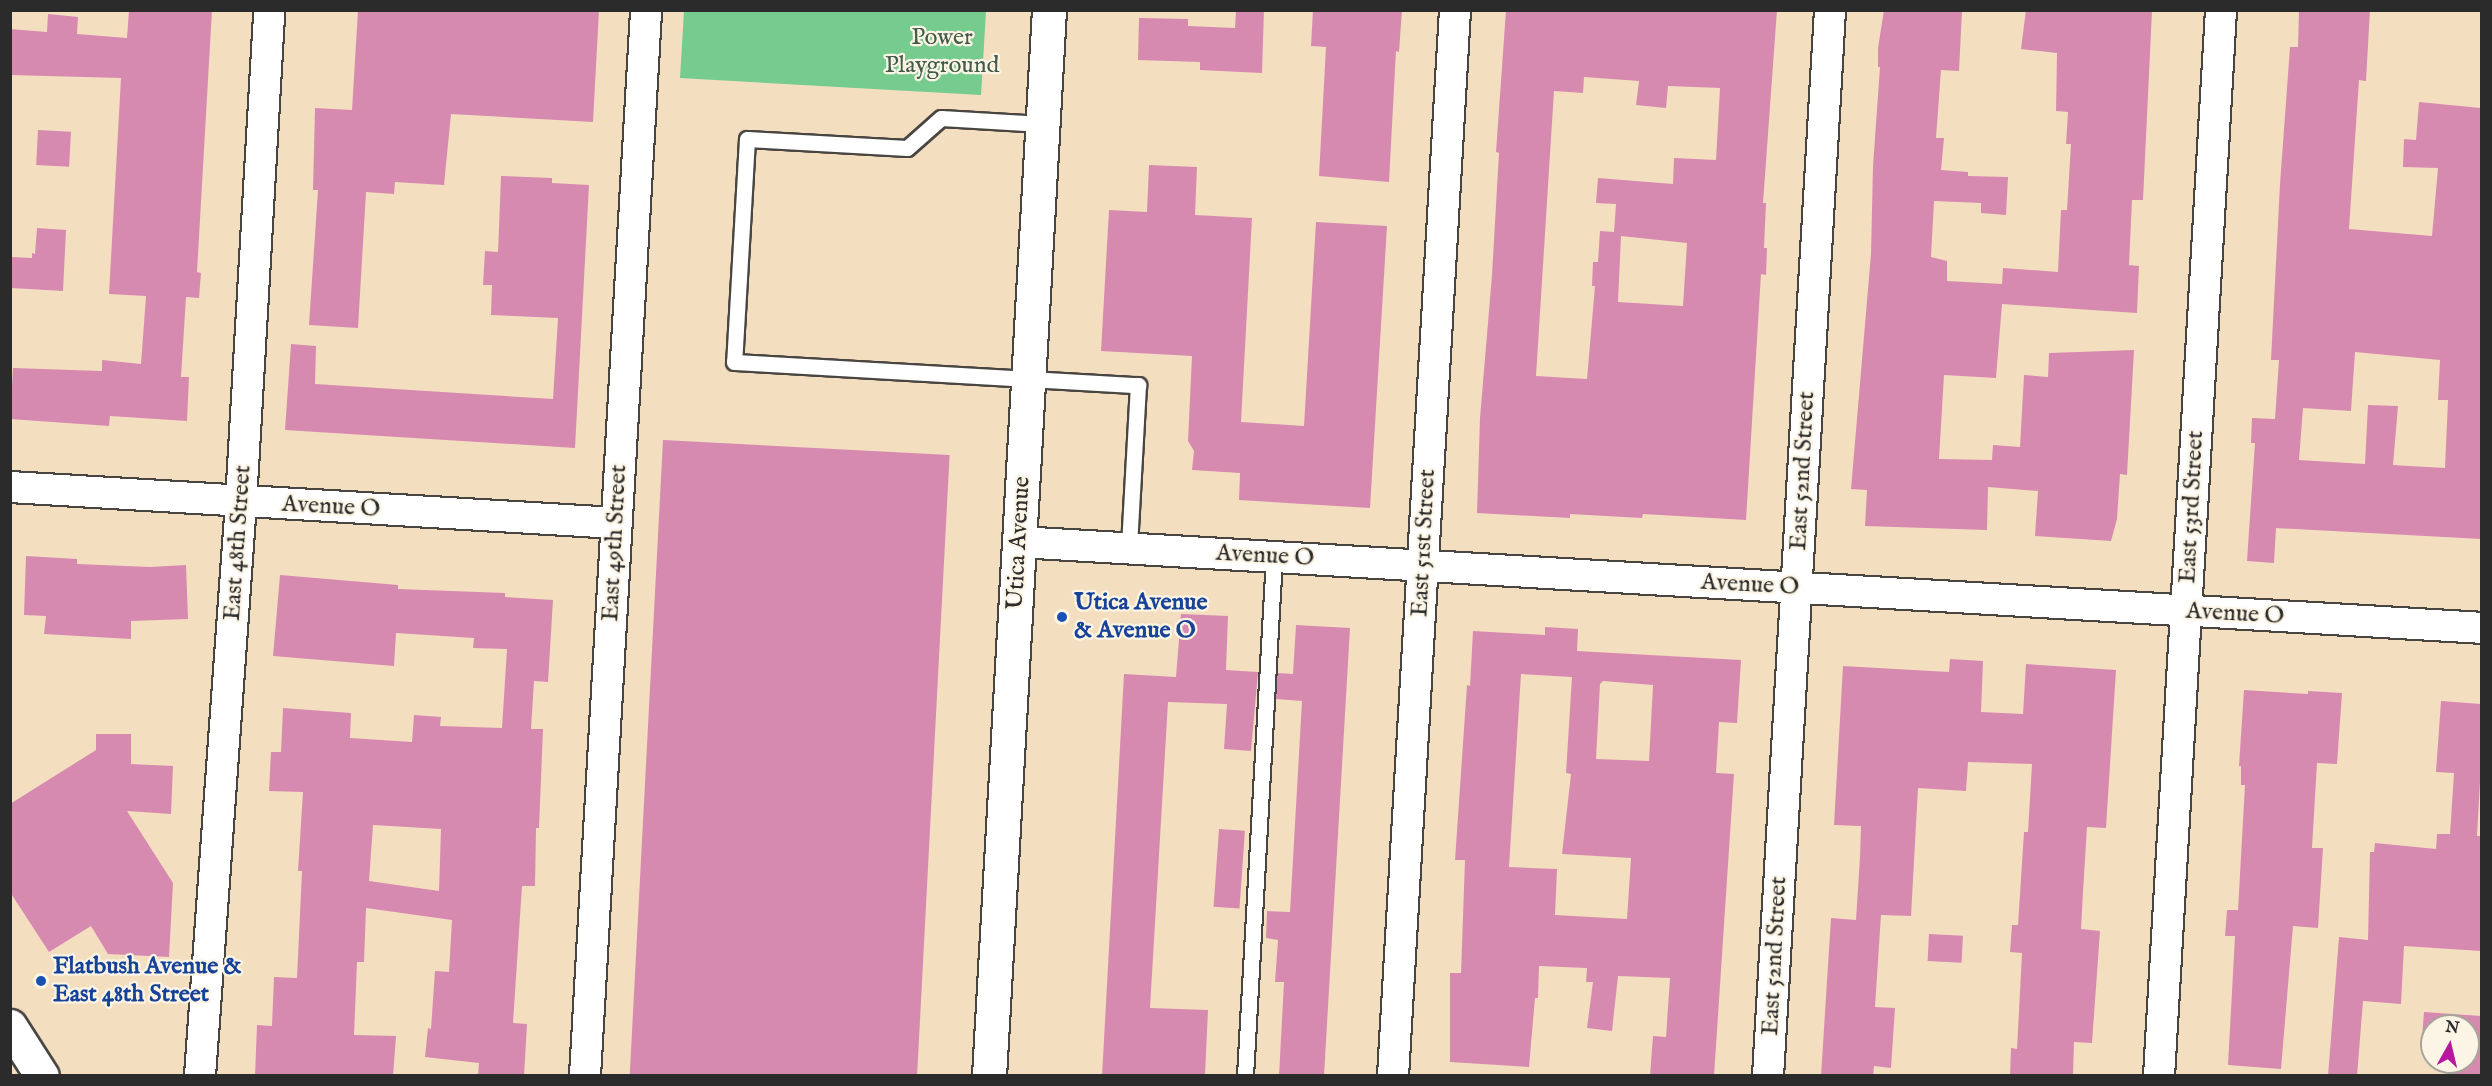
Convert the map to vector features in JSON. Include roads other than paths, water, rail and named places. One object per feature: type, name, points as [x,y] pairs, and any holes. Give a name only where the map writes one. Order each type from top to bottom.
[{"type":"main road","name":"Utica Avenue","points":[[989,1076],[1049,10]]},
{"type":"main road","points":[[10,1026],[42,1076]]},
{"type":"street","name":"East 48th Street","points":[[200,1076],[241,502],[269,10]]},
{"type":"street","name":"East 49th Street","points":[[585,1076],[646,10]]},
{"type":"street","name":"East 51st Street","points":[[1393,1076],[1455,10]]},
{"type":"street","name":"East 52nd Street","points":[[1768,1076],[1830,10]]},
{"type":"street","name":"East 53rd Street","points":[[2158,1076],[2221,10]]},
{"type":"street","name":"Avenue O","points":[[10,487],[616,523]]},
{"type":"street","name":"Avenue O","points":[[1019,542],[2481,628]]},
{"type":"lane","points":[[1042,124],[941,118],[907,148],[747,139],[734,362],[1138,385],[1129,548]]},
{"type":"lane","points":[[1245,1076],[1274,557]]},
{"type":"place","name":"Utica Avenue & Avenue O","points":[[1062,617]]},
{"type":"place","name":"Flatbush Avenue & East 48th Street","points":[[41,981]]},
{"type":"park label","name":"Power Playground","points":[[942,52]]}]
